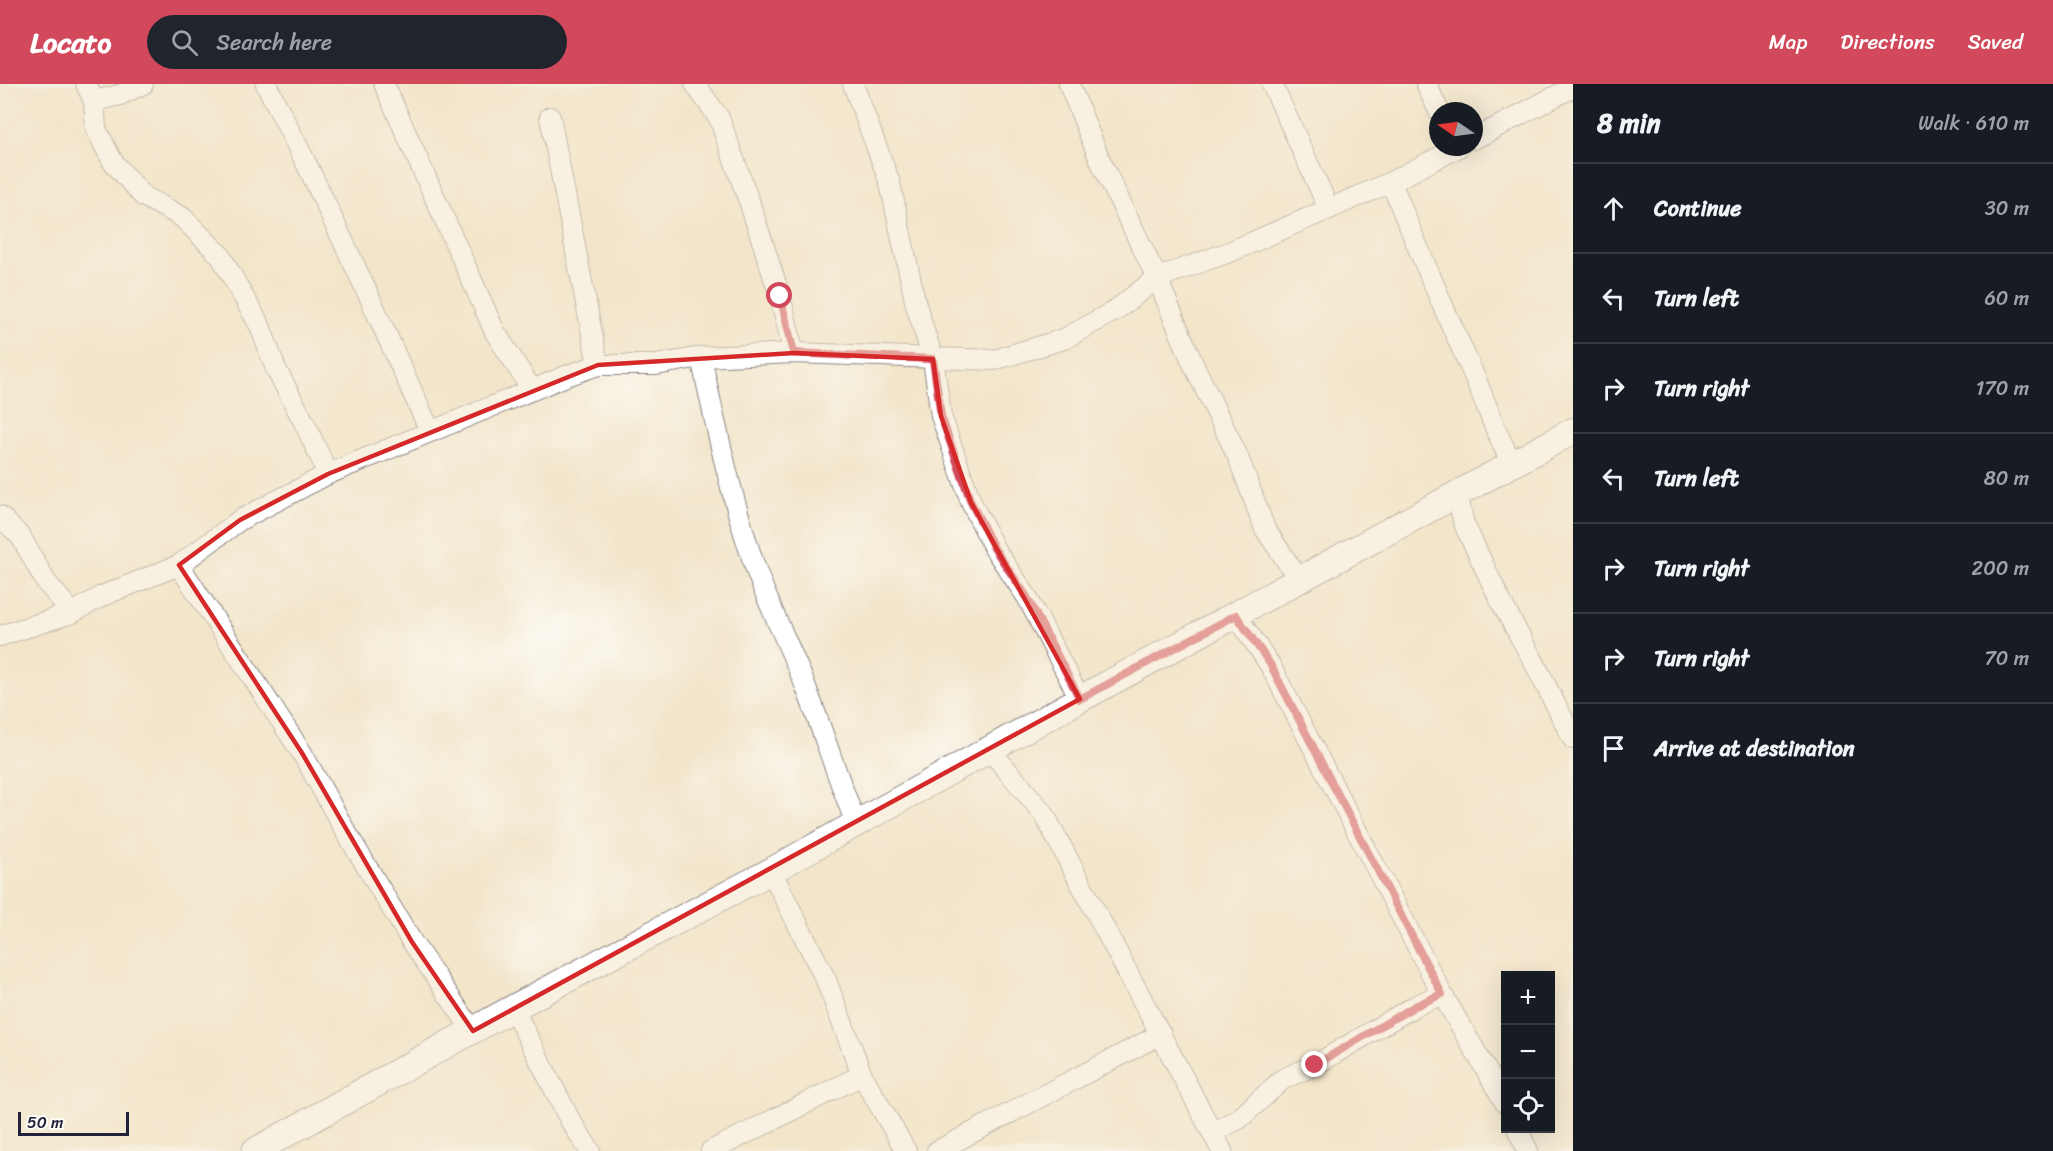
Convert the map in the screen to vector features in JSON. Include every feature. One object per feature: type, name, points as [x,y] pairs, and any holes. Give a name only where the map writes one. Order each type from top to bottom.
[{"type":"main road","points":[[271,1147],[513,1008],[771,871],[1080,699],[1573,431]]},
{"type":"street","points":[[143,84],[120,95],[90,93],[96,129],[113,162],[143,196],[182,217],[220,255],[260,326],[276,369],[328,474]]},
{"type":"street","points":[[266,84],[359,275],[430,431]]},
{"type":"street","points":[[384,84],[495,332],[532,390]]},
{"type":"street","points":[[695,84],[719,118],[749,201],[794,353]]},
{"type":"street","points":[[853,84],[890,183],[916,305],[933,359],[941,416],[971,502],[994,548],[1027,597],[1080,699]]},
{"type":"street","points":[[1068,84],[1100,160],[1157,278],[1191,359],[1238,457],[1265,530],[1300,581]]},
{"type":"street","points":[[1272,84],[1329,209]]},
{"type":"street","points":[[1426,84],[1435,102]]},
{"type":"street","points":[[1483,134],[1573,87]]},
{"type":"street","points":[[550,117],[598,365]]},
{"type":"street","points":[[0,636],[72,613],[102,596],[179,565],[240,520],[328,474],[598,365],[656,365],[701,357],[794,353],[994,360],[1064,339],[1116,310],[1157,278],[1232,251],[1391,182],[1433,156]]},
{"type":"street","points":[[1391,182],[1484,398],[1499,440],[1512,464]]},
{"type":"street","points":[[701,357],[724,459],[754,565],[773,614],[788,642],[804,681],[838,780],[856,823]]},
{"type":"street","points":[[1457,494],[1464,524],[1501,602],[1573,739]]},
{"type":"street","points":[[0,516],[21,537],[46,582],[72,613]]},
{"type":"street","points":[[179,565],[302,753],[412,942],[473,1031]]},
{"type":"street","points":[[1236,615],[1270,664],[1442,994],[1501,1095]]},
{"type":"street","points":[[990,750],[1044,814],[1222,1151]]},
{"type":"street","points":[[771,871],[826,980],[862,1075],[904,1150]]},
{"type":"street","points":[[1213,1132],[1239,1119],[1283,1079],[1315,1065],[1415,1006],[1442,994]]},
{"type":"street","points":[[513,1008],[570,1120],[590,1151]]},
{"type":"street","points":[[937,1151],[1161,1034]]},
{"type":"street","points":[[711,1151],[862,1075]]},
{"type":"street","points":[[1519,1133],[1528,1151]]},
{"type":"highlighted area","points":[[794,353],[933,359],[941,416],[971,502],[1080,699],[473,1031],[412,942],[302,753],[179,565],[240,520],[328,474],[598,365]]},
{"type":"route","points":[[780,296],[794,353],[933,359],[941,416],[971,502],[994,548],[1027,597],[1080,699],[1236,615],[1270,664],[1442,994],[1415,1006],[1315,1065]]}]
